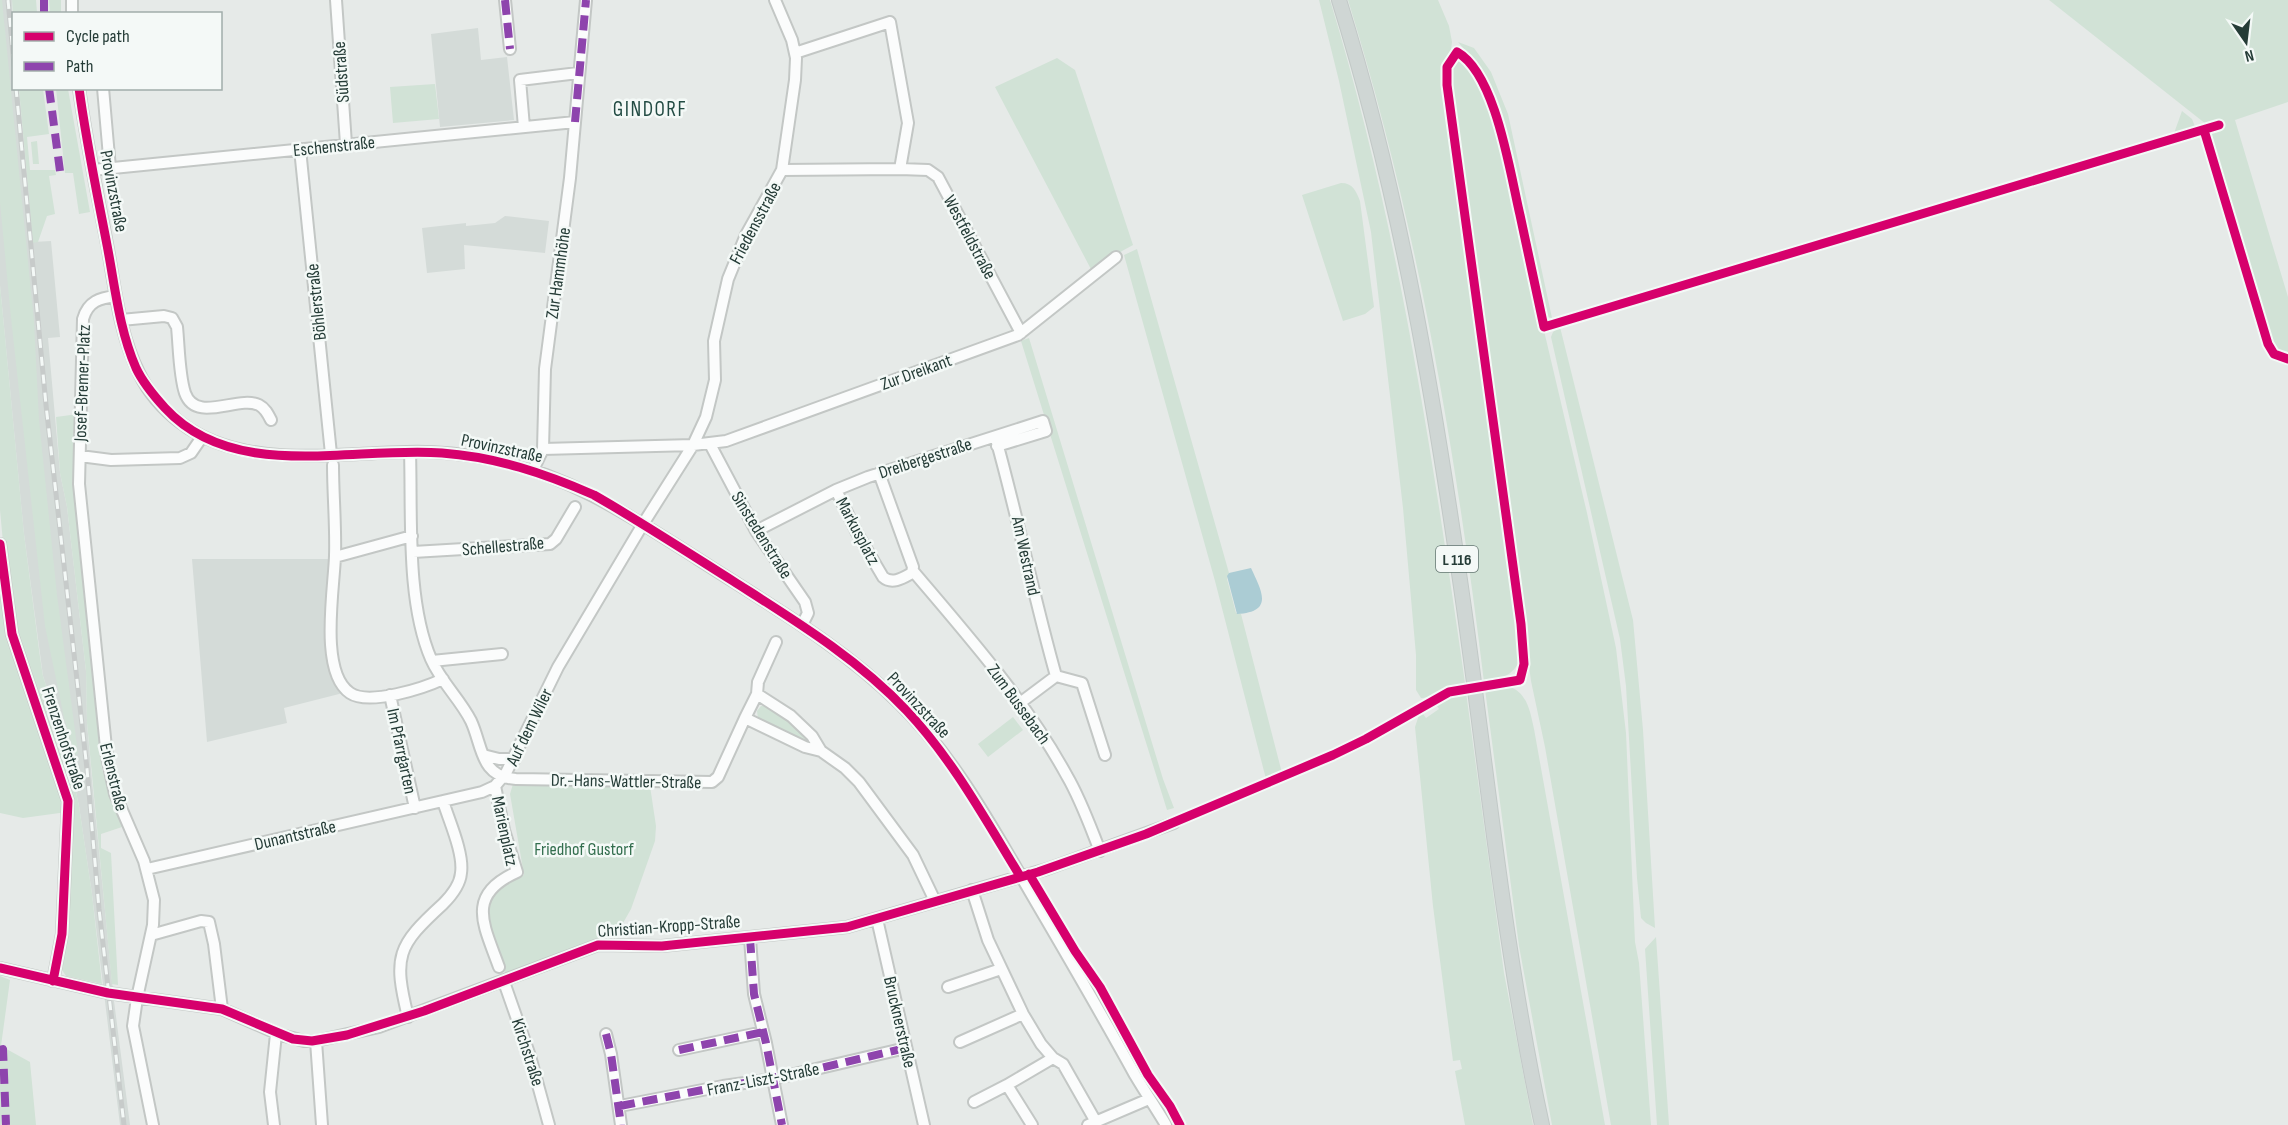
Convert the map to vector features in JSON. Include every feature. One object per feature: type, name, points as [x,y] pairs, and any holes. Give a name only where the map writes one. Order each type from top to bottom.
[{"type":"main road","name":"L 116","points":[[1339,0],[1392,197],[1424,353],[1464,608],[1509,939],[1542,1125]]},
{"type":"street","name":"Südstraße","points":[[336,0],[346,144]]},
{"type":"street","points":[[505,0],[510,50]]},
{"type":"street","name":"Zur Hammhöhe","points":[[533,470],[543,449],[545,369],[570,178],[586,0]]},
{"type":"street","name":"Friedensstraße","points":[[693,445],[706,417],[715,380],[714,341],[730,273],[746,235],[782,170],[795,80],[795,53],[789,32],[774,0]]},
{"type":"street","points":[[795,53],[890,22],[908,123],[900,169]]},
{"type":"street","points":[[524,127],[520,80],[578,73]]},
{"type":"street","name":"Provinzstraße","points":[[79,90],[121,320],[134,362],[147,386],[177,420],[202,437],[224,446],[254,453],[332,459],[410,452],[469,456],[533,470],[594,495],[802,625],[866,672],[914,719],[956,772],[1020,876],[1166,1125]]},
{"type":"street","name":"Provinzstraße","points":[[103,90],[110,168]]},
{"type":"street","name":"Eschenstraße","points":[[93,170],[575,122]]},
{"type":"street","name":"Böhlerstraße","points":[[300,149],[332,459],[335,557],[332,640],[338,676],[345,688],[357,697],[371,698],[390,695]]},
{"type":"street","name":"Westfeldstraße","points":[[782,170],[928,170],[938,177],[1021,333]]},
{"type":"street","name":"Zur Dreikant","points":[[693,445],[726,441],[1021,333],[1116,257]]},
{"type":"street","name":"Josef-Bremer-Platz","points":[[80,456],[84,317],[87,308],[93,302],[116,296]]},
{"type":"street","points":[[121,320],[164,316],[172,318],[177,327],[184,388],[190,400],[205,407],[256,404],[264,409],[271,420]]},
{"type":"street","points":[[80,456],[111,460],[180,458],[191,453],[202,437]]},
{"type":"street","name":"Dreibergestraße","points":[[756,531],[836,490],[879,473],[996,441]]},
{"type":"street","name":"Am Westrand","points":[[996,441],[1019,525],[1038,614],[1056,676]]},
{"type":"street","name":"Sinstedenstraße","points":[[710,444],[756,531],[805,602],[807,613],[802,625]]},
{"type":"street","points":[[543,449],[693,445]]},
{"type":"street","name":"Auf dem Wiler","points":[[443,801],[482,792],[499,782],[515,759],[558,667],[693,445]]},
{"type":"street","points":[[410,452],[416,603],[424,640],[432,660],[469,718],[490,770],[499,782]]},
{"type":"street","name":"Erlenstraße","points":[[80,456],[79,484],[82,521],[107,757],[118,804],[147,869],[154,905],[151,936],[136,998],[133,1031],[153,1125]]},
{"type":"street","name":"Markusplatz","points":[[836,490],[857,533],[884,579],[895,581],[914,571],[879,473]]},
{"type":"street","name":"Schellestraße","points":[[413,552],[550,544],[556,539],[575,507]]},
{"type":"street","points":[[335,557],[412,536]]},
{"type":"street","name":"Frenzenhofstraße","points":[[0,544],[12,634],[68,801],[62,928],[53,981]]},
{"type":"street","name":"Zum Bussebach","points":[[914,571],[1020,703],[1069,778],[1100,851]]},
{"type":"street","name":"Dr.-Hans-Wattler-Straße","points":[[499,782],[712,782],[718,777],[757,694],[758,682],[776,642]]},
{"type":"street","points":[[432,660],[502,654]]},
{"type":"street","points":[[1020,703],[1056,676],[1082,683],[1105,755]]},
{"type":"street","points":[[390,695],[443,679]]},
{"type":"street","points":[[757,694],[791,716],[812,736],[821,751]]},
{"type":"street","name":"Im Pfarrgarten","points":[[390,695],[415,808]]},
{"type":"street","points":[[745,718],[805,747],[821,751],[844,768],[877,805],[913,855],[935,901]]},
{"type":"street","points":[[483,755],[500,759],[515,759]]},
{"type":"street","name":"Marienplatz","points":[[499,782],[504,830],[517,872],[496,884],[488,892],[484,902],[486,929],[499,967]]},
{"type":"street","points":[[408,1017],[399,965],[406,942],[453,892],[461,873],[461,857],[443,801]]},
{"type":"street","name":"Dunantstraße","points":[[147,869],[443,801]]},
{"type":"street","name":"Christian-Kropp-Straße","points":[[0,969],[136,998],[222,1009],[276,1034],[293,1039],[316,1041],[364,1031],[408,1017],[598,945],[652,947],[841,928],[1100,851],[1174,823]]},
{"type":"street","points":[[972,890],[1001,969],[1023,1014],[1037,1038],[1053,1058],[1063,1064],[1092,1123],[1149,1099]]},
{"type":"street","name":"Brucknerstraße","points":[[877,919],[924,1125]]},
{"type":"street","points":[[151,936],[201,921],[209,922],[222,1009]]},
{"type":"street","points":[[750,938],[754,994],[782,1125]]},
{"type":"street","points":[[948,987],[1001,969]]},
{"type":"street","name":"Kirchstraße","points":[[504,981],[530,1056],[548,1125]]},
{"type":"street","points":[[960,1042],[1023,1014]]},
{"type":"street","points":[[679,1050],[763,1032]]},
{"type":"street","points":[[274,1125],[270,1092],[276,1034]]},
{"type":"street","points":[[606,1034],[620,1106],[621,1125]]},
{"type":"street","points":[[316,1041],[322,1125]]},
{"type":"street","name":"Franz-Liszt-Straße","points":[[620,1106],[773,1079],[906,1048]]},
{"type":"street","points":[[974,1102],[1053,1058]]},
{"type":"street","points":[[1007,1085],[1032,1125]]},
{"type":"shaded area","points":[[0,0],[12,0],[12,90],[19,90],[33,242],[51,241],[60,337],[48,338],[60,473],[67,507],[86,671],[87,723],[92,781],[114,1001],[130,1125],[120,1125],[79,806],[67,750],[43,676],[24,534],[0,285]]},
{"type":"shaded area","points":[[478,28],[481,60],[507,57],[514,120],[440,127],[431,34]]},
{"type":"shaded area","points":[[505,216],[549,221],[545,253],[464,245],[465,269],[427,273],[422,228],[466,223],[466,226],[495,223]]},
{"type":"shaded area","points":[[192,559],[330,559],[326,601],[328,659],[331,674],[337,687],[343,693],[284,708],[287,723],[207,742]]},
{"type":"green space","points":[[0,0],[2,0],[34,322],[39,420],[57,595],[78,753],[75,755],[64,717],[45,626],[11,318],[0,202]]},
{"type":"green space","points":[[12,0],[36,0],[37,12],[13,12]]},
{"type":"green space","points":[[49,0],[61,0],[61,12],[50,12]]},
{"type":"green space","points":[[1319,0],[1330,0],[1375,168],[1411,339],[1440,511],[1465,683],[1426,698],[1421,698],[1416,690],[1416,655],[1403,508],[1371,232],[1339,81]]},
{"type":"green space","points":[[1348,0],[1438,0],[1449,26],[1451,50],[1443,62],[1441,80],[1457,175],[1521,659],[1514,670],[1506,676],[1484,682],[1461,510],[1431,338],[1394,168],[1373,84]]},
{"type":"green space","points":[[2049,0],[2288,0],[2288,102],[2235,120],[2288,297],[2288,357],[2272,349],[2209,133],[2211,128]]},
{"type":"green space","points":[[1458,42],[1474,48],[1491,72],[1508,114],[1552,318],[1547,317],[1494,102],[1473,60]]},
{"type":"green space","points":[[1057,58],[1075,70],[1133,245],[1093,273],[995,87]]},
{"type":"green space","points":[[1461,61],[1479,80],[1495,123],[1587,513],[1616,648],[1626,733],[1635,942],[1639,963],[1651,1125],[1611,1125],[1545,747],[1531,681],[1450,80],[1454,63]]},
{"type":"green space","points":[[435,84],[439,119],[393,123],[390,87]]},
{"type":"green space","points":[[19,90],[43,90],[49,134],[27,137],[30,170],[55,170],[56,175],[49,176],[55,214],[47,216],[38,242],[33,243]]},
{"type":"green space","points":[[56,90],[68,90],[90,212],[79,214],[73,173],[65,173]]},
{"type":"green space","points":[[2182,111],[2192,119],[2196,129],[2173,136]]},
{"type":"green space","points":[[37,141],[39,164],[33,164],[31,142]]},
{"type":"green space","points":[[1341,183],[1351,186],[1360,201],[1374,307],[1365,314],[1343,321],[1302,195]]},
{"type":"green space","points":[[1137,249],[1229,573],[1227,579],[1236,613],[1241,614],[1282,773],[1266,779],[1215,581],[1124,255]]},
{"type":"green space","points":[[0,285],[24,534],[40,657],[43,676],[67,750],[79,806],[102,984],[66,976],[62,970],[69,926],[72,801],[22,656],[9,607],[0,510]]},
{"type":"green space","points":[[1560,327],[1633,620],[1643,730],[1655,928],[1641,918],[1626,686],[1620,639],[1551,337],[1553,332]]},
{"type":"green space","points":[[1029,338],[1163,779],[1174,808],[1167,810],[1021,341]]},
{"type":"green space","points":[[78,414],[78,497],[102,769],[122,827],[101,834],[101,848],[111,853],[118,985],[112,984],[87,723],[86,671],[67,507],[60,473],[56,417]]},
{"type":"green space","points":[[0,580],[10,635],[67,812],[23,818],[0,813]]},
{"type":"green space","points":[[1507,686],[1519,692],[1523,697],[1533,722],[1605,1125],[1552,1125],[1519,946],[1485,689]]},
{"type":"green space","points":[[1466,692],[1504,973],[1533,1125],[1465,1125],[1455,1071],[1462,1069],[1460,1060],[1453,1061],[1433,906],[1415,727],[1419,715],[1423,714],[1426,718],[1439,709],[1435,703],[1453,694]]},
{"type":"green space","points":[[761,706],[776,710],[783,715],[815,748],[758,719],[757,711]]},
{"type":"green space","points":[[1013,717],[1023,730],[988,757],[978,744]]},
{"type":"green space","name":"Friedhof Gustorf","points":[[513,784],[650,786],[656,826],[655,841],[631,909],[619,930],[506,975],[494,945],[488,916],[489,903],[495,892],[506,882],[524,875],[510,794]]},
{"type":"green space","points":[[1656,937],[1669,1125],[1657,1125],[1645,949]]},
{"type":"green space","points":[[0,976],[10,980],[1,1046],[30,1062],[36,1125],[0,1125]]},
{"type":"water","points":[[1251,568],[1261,592],[1261,604],[1257,609],[1237,614],[1227,576],[1229,573]]},
{"type":"railway","points":[[8,0],[12,43]]},
{"type":"railway","points":[[16,90],[46,405],[124,1125]]},
{"type":"marked path","points":[[44,0],[44,12]]},
{"type":"marked path","points":[[505,0],[510,49]]},
{"type":"marked path","points":[[575,122],[586,0]]},
{"type":"marked path","points":[[49,90],[60,171]]},
{"type":"marked path","points":[[750,938],[754,994],[782,1125]]},
{"type":"marked path","points":[[679,1050],[763,1032]]},
{"type":"marked path","points":[[606,1034],[621,1125]]},
{"type":"marked path","points":[[620,1106],[773,1079],[906,1048]]},
{"type":"marked path","points":[[0,1050],[3,1049],[6,1125]]},
{"type":"cycle path","points":[[0,968],[108,993],[222,1009],[293,1039],[312,1041],[347,1035],[424,1011],[598,945],[662,946],[847,927],[1038,872],[1146,834],[1333,755],[1449,692],[1520,680],[1524,664],[1521,624],[1447,85],[1447,67],[1457,52],[1470,64],[1482,81],[1499,126],[1544,327],[2219,125]]},
{"type":"cycle path","points":[[79,90],[125,338],[139,374],[165,408],[193,431],[225,446],[259,453],[296,456],[407,452],[462,455],[520,467],[594,495],[802,625],[888,692],[939,749],[1020,876]]},
{"type":"cycle path","points":[[2204,130],[2268,344],[2274,354],[2288,359]]},
{"type":"cycle path","points":[[0,544],[12,634],[68,801],[62,934],[53,981]]},
{"type":"cycle path","points":[[1029,874],[1075,951],[1100,987],[1148,1075],[1170,1106],[1180,1125]]},
{"type":"district","name":"GINDORF","points":[[650,109]]}]
